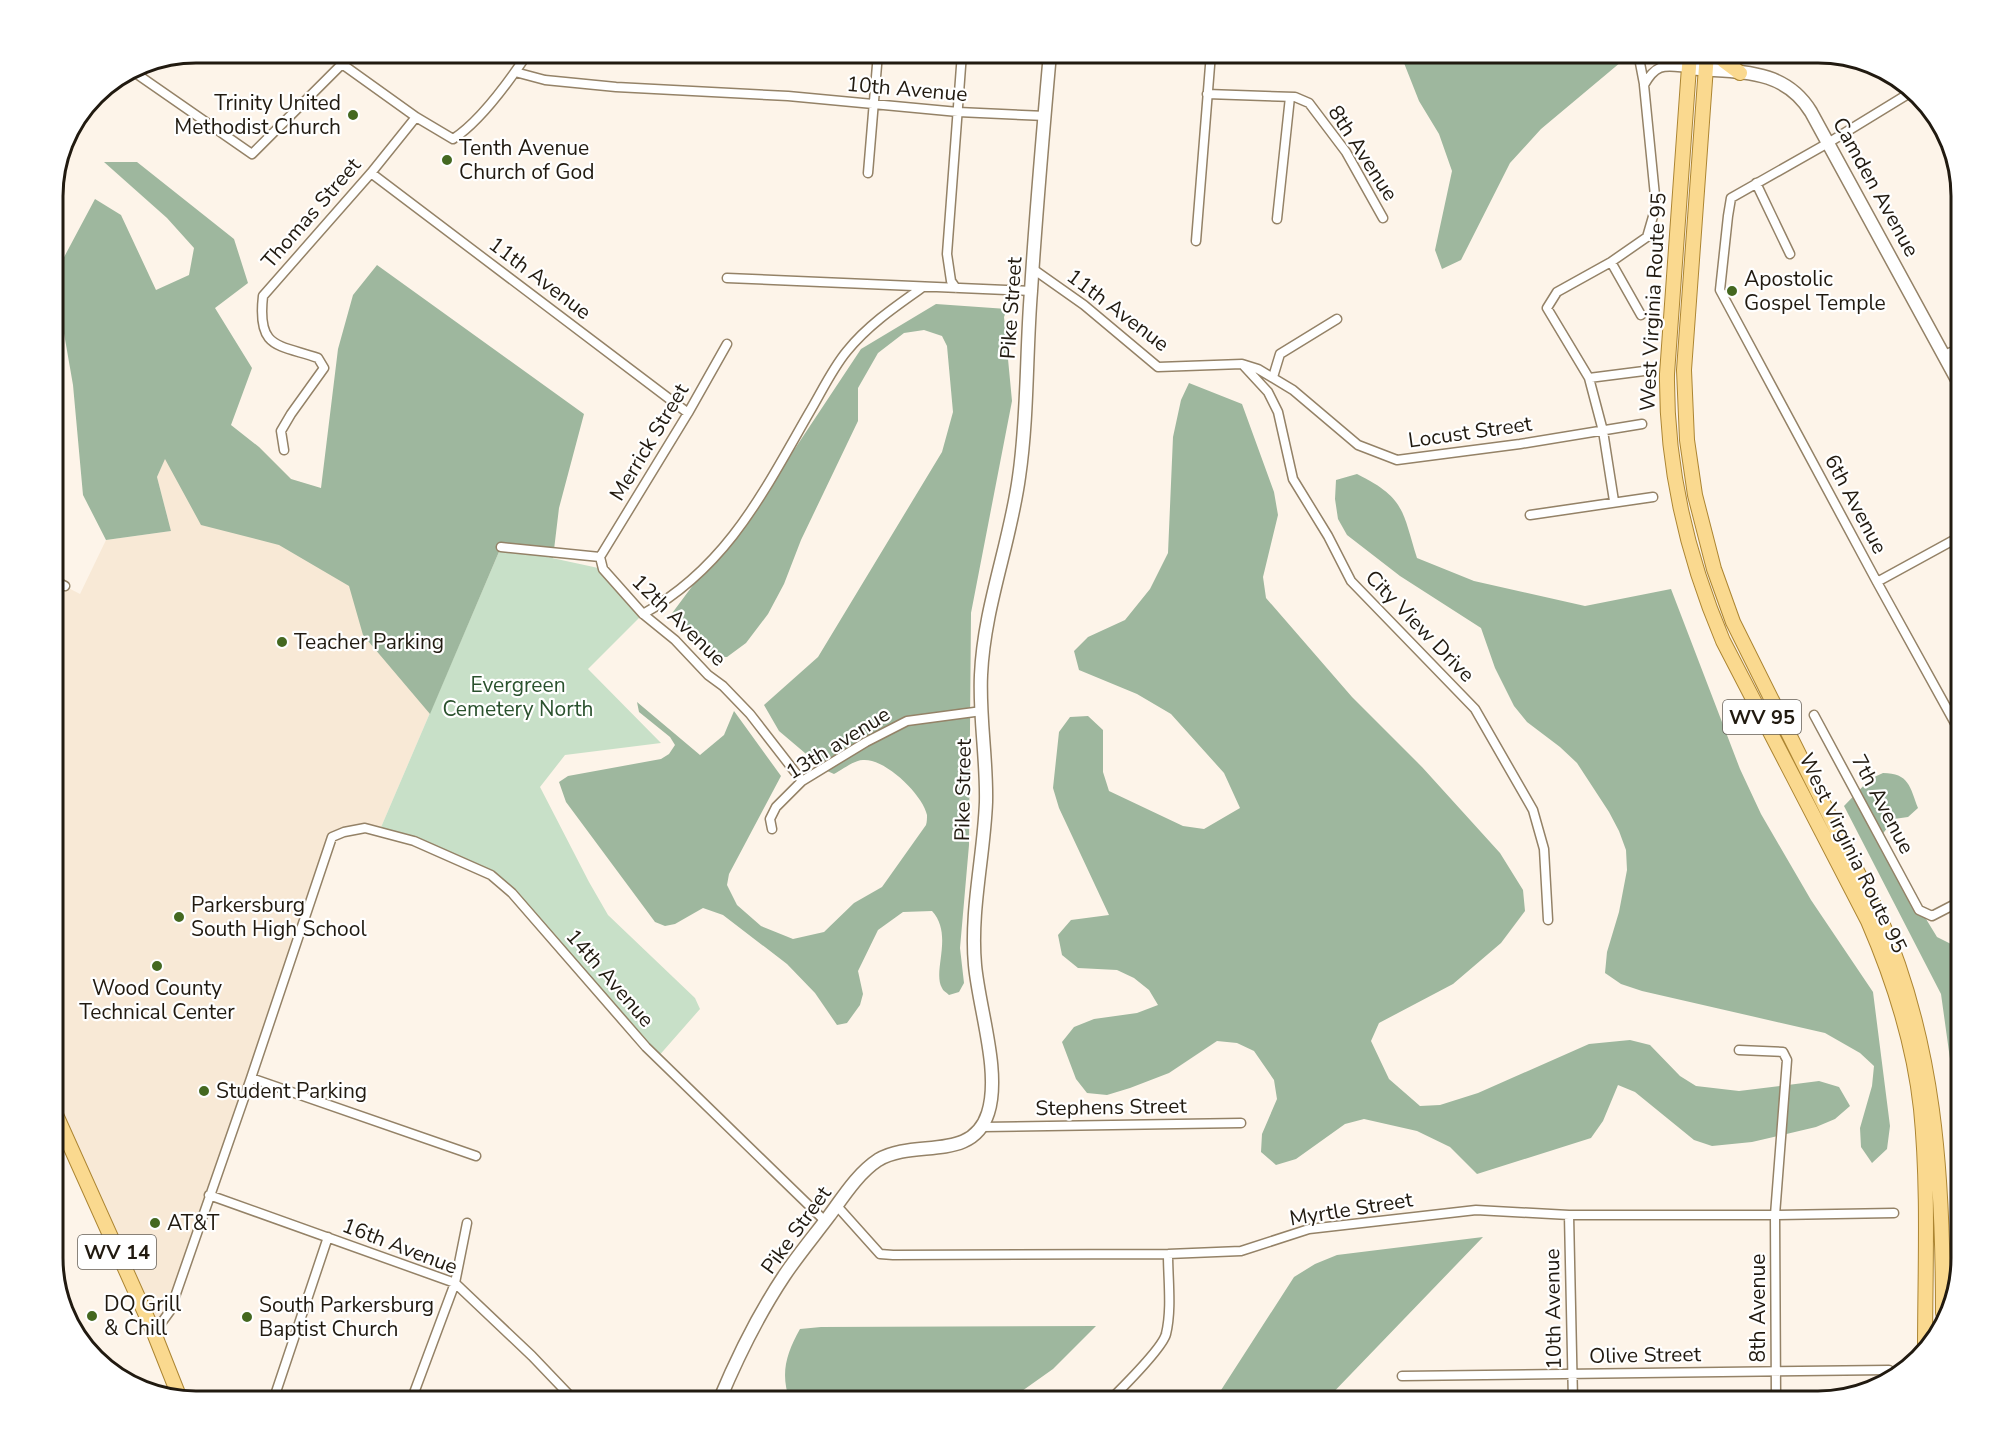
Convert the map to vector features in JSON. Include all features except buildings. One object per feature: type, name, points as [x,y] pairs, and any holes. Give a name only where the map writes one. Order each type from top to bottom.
[{"type":"main road","name":"Pike Street","points":[[723,1391],[757,1320],[784,1276],[858,1179],[877,1161],[895,1153],[958,1144],[971,1139],[982,1127],[987,1114],[992,1087],[975,965],[975,922],[986,798],[981,681],[982,649],[1019,477],[1032,269],[1049,63]]},
{"type":"main road","name":"WV 95","points":[[1689,63],[1689,68]]},
{"type":"main road","name":"WV 95","points":[[1706,63],[1706,70]]},
{"type":"main road","points":[[1729,63],[1740,73]]},
{"type":"main road","name":"Camden Avenue","points":[[1689,68],[1771,77],[1795,91],[1806,104],[1951,367]]},
{"type":"main road","name":"West Virginia Route 95","points":[[1689,68],[1667,374],[1668,426],[1677,491],[1691,557],[1723,641],[1868,921],[1898,1001],[1913,1060],[1922,1124],[1925,1338]]},
{"type":"main road","name":"West Virginia Route 95","points":[[1706,70],[1684,370],[1687,440],[1693,486],[1709,552],[1729,612],[1874,905],[1893,949],[1908,994],[1927,1069],[1936,1139],[1942,1209],[1943,1303]]},
{"type":"main road","name":"WV 14","points":[[63,1130],[154,1333],[176,1390]]},
{"type":"street","points":[[140,75],[252,154],[342,63],[416,117],[453,139],[468,130],[521,63]]},
{"type":"street","points":[[868,173],[877,63]]},
{"type":"street","points":[[956,288],[951,281],[947,254],[961,63]]},
{"type":"street","points":[[1196,241],[1210,63]]},
{"type":"street","points":[[1614,501],[1603,431],[1589,378],[1547,308],[1557,292],[1611,262],[1647,237],[1656,206],[1640,63]]},
{"type":"street","points":[[1644,85],[1655,69],[1662,66],[1689,68]]},
{"type":"street","name":"10th Avenue","points":[[516,72],[545,80],[604,86],[788,96],[958,112],[1046,116]]},
{"type":"street","name":"8th Avenue","points":[[1207,94],[1295,97],[1309,104],[1346,152],[1383,218]]},
{"type":"street","points":[[1790,254],[1756,183],[1828,143],[1905,96]]},
{"type":"street","points":[[1277,219],[1290,97]]},
{"type":"street","name":"Thomas Street","points":[[284,450],[281,432],[324,368],[318,358],[285,349],[269,340],[261,318],[263,296],[371,173],[416,117]]},
{"type":"street","name":"11th Avenue","points":[[371,173],[688,413]]},
{"type":"street","name":"6th Avenue","points":[[1756,183],[1731,198],[1720,290],[1951,714]]},
{"type":"street","points":[[1611,262],[1641,315]]},
{"type":"street","name":"11th Avenue","points":[[1032,269],[1084,304],[1158,367],[1242,364],[1258,369]]},
{"type":"street","points":[[727,278],[1031,291]]},
{"type":"street","points":[[644,614],[706,568],[748,518],[847,351],[890,309],[923,287]]},
{"type":"street","points":[[1273,378],[1280,354],[1336,320]]},
{"type":"street","name":"Merrick Street","points":[[600,557],[688,413],[727,344]]},
{"type":"street","points":[[1944,355],[1951,352]]},
{"type":"street","name":"City View Drive","points":[[1242,364],[1268,392],[1278,412],[1293,479],[1328,536],[1351,581],[1475,709],[1533,810],[1544,849],[1548,920]]},
{"type":"street","name":"Locust Street","points":[[1258,369],[1293,390],[1358,445],[1397,460],[1642,424]]},
{"type":"street","points":[[1589,378],[1644,371]]},
{"type":"street","points":[[1530,515],[1653,497]]},
{"type":"street","points":[[1877,582],[1951,542]]},
{"type":"street","points":[[501,547],[600,557]]},
{"type":"street","name":"12th Avenue","points":[[600,557],[603,569],[644,614],[675,640],[750,714],[802,781]]},
{"type":"street","name":"13th avenue","points":[[772,829],[770,819],[776,807],[802,781],[866,742],[907,721],[982,711]]},
{"type":"street","name":"7th Avenue","points":[[1814,715],[1919,910],[1932,916],[1951,906]]},
{"type":"street","name":"14th Avenue","points":[[251,1078],[332,837],[365,828],[414,841],[491,875],[512,893],[646,1047],[825,1221]]},
{"type":"street","name":"8th Avenue","points":[[1739,1050],[1783,1052],[1787,1060],[1775,1215],[1776,1391]]},
{"type":"street","points":[[154,1333],[170,1311],[251,1078],[476,1156]]},
{"type":"street","name":"Stephens Street","points":[[982,1127],[1241,1123]]},
{"type":"street","name":"16th Avenue","points":[[209,1195],[455,1283],[565,1391]]},
{"type":"street","name":"Myrtle Street","points":[[837,1206],[880,1254],[1168,1254],[1241,1251],[1309,1229],[1476,1210],[1569,1215],[1894,1213]]},
{"type":"street","name":"10th Avenue","points":[[1569,1215],[1573,1391]]},
{"type":"street","points":[[415,1391],[455,1283],[467,1223]]},
{"type":"street","points":[[276,1391],[328,1238]]},
{"type":"street","points":[[1119,1391],[1165,1336],[1168,1318],[1168,1254]]},
{"type":"street","name":"Olive Street","points":[[1402,1376],[1889,1370]]},
{"type":"shaded area","name":"Parkersburg South High School","points":[[259,447],[291,479],[501,547],[379,832],[365,828],[332,838],[170,1311],[154,1333],[63,1128],[63,585],[80,594],[106,540],[171,531],[157,477],[165,458]]},
{"type":"green space","points":[[1404,63],[1620,63],[1541,129],[1510,163],[1461,260],[1442,269],[1435,250],[1452,171],[1439,134],[1419,101]]},
{"type":"green space","points":[[104,162],[137,162],[234,239],[248,283],[215,308],[252,368],[231,425],[259,447],[291,479],[321,488],[338,349],[353,295],[377,265],[584,414],[559,508],[553,558],[501,547],[430,714],[363,635],[349,586],[279,545],[201,525],[165,459],[157,477],[171,531],[106,540],[83,495],[73,385],[63,328],[63,259],[95,199],[121,215],[156,290],[189,275],[194,248],[167,218]]},
{"type":"green space","points":[[936,304],[1007,309],[1004,317],[1012,401],[971,613],[969,845],[960,948],[964,983],[959,992],[949,995],[942,988],[939,972],[941,931],[932,911],[903,912],[878,930],[858,971],[863,994],[860,1005],[847,1023],[837,1025],[815,993],[787,964],[723,915],[703,908],[675,924],[665,926],[655,922],[566,802],[559,782],[568,776],[661,759],[669,754],[675,745],[670,737],[639,712],[637,702],[700,755],[724,735],[734,711],[781,776],[729,874],[727,885],[737,905],[761,926],[793,939],[824,932],[854,903],[882,887],[926,825],[927,815],[924,807],[902,779],[872,761],[856,762],[834,774],[825,770],[779,731],[764,705],[818,657],[942,452],[953,412],[947,346],[942,336],[924,330],[904,333],[878,353],[858,388],[858,421],[801,540],[784,584],[768,614],[746,643],[727,657],[717,657],[670,616],[796,447],[861,349]]},
{"type":"green space","points":[[1189,383],[1242,404],[1274,492],[1278,515],[1263,577],[1266,598],[1352,697],[1422,767],[1500,853],[1523,890],[1525,911],[1501,943],[1453,984],[1379,1023],[1371,1041],[1389,1079],[1420,1106],[1440,1105],[1478,1093],[1589,1044],[1630,1040],[1650,1045],[1680,1076],[1696,1086],[1739,1091],[1819,1081],[1839,1087],[1850,1106],[1835,1119],[1816,1127],[1752,1142],[1712,1146],[1694,1140],[1635,1092],[1618,1085],[1603,1121],[1591,1138],[1477,1174],[1450,1147],[1417,1131],[1364,1119],[1345,1124],[1296,1159],[1276,1165],[1261,1152],[1262,1134],[1277,1099],[1274,1080],[1254,1051],[1237,1043],[1217,1041],[1169,1073],[1130,1088],[1107,1095],[1087,1093],[1076,1079],[1062,1042],[1074,1027],[1094,1019],[1137,1013],[1158,1005],[1149,990],[1134,978],[1117,970],[1078,968],[1062,955],[1058,935],[1071,920],[1109,915],[1059,808],[1053,788],[1059,732],[1070,717],[1088,716],[1103,730],[1103,772],[1109,791],[1183,826],[1204,829],[1240,808],[1224,773],[1171,714],[1137,694],[1079,670],[1074,651],[1088,637],[1125,620],[1150,589],[1168,553],[1173,437],[1181,400]]},
{"type":"green space","points":[[1357,474],[1385,490],[1393,498],[1404,517],[1417,558],[1474,581],[1585,606],[1671,589],[1740,769],[1761,814],[1811,900],[1873,992],[1890,1126],[1887,1149],[1872,1163],[1861,1147],[1860,1128],[1872,1086],[1874,1066],[1860,1053],[1825,1033],[1642,991],[1621,984],[1605,973],[1607,952],[1619,912],[1627,870],[1626,850],[1619,831],[1577,763],[1527,722],[1514,706],[1495,668],[1481,628],[1400,576],[1347,535],[1338,519],[1335,499],[1336,480]]},
{"type":"green space","name":"Evergreen Cemetery North","points":[[501,547],[603,569],[643,614],[588,669],[661,743],[565,755],[540,787],[608,915],[695,998],[700,1009],[657,1058],[491,875],[414,841],[379,832]]},
{"type":"green space","points":[[1883,773],[1903,779],[1910,788],[1918,808],[1908,817],[1894,819],[1878,840],[1937,937],[1951,944],[1951,1066],[1941,994],[1844,806],[1870,779]]},
{"type":"green space","points":[[1483,1237],[1335,1391],[1220,1391],[1294,1277],[1315,1264],[1337,1255]]},
{"type":"green space","points":[[1096,1326],[1053,1369],[1022,1391],[787,1391],[786,1364],[800,1329]]},
{"type":"place","name":"Trinity United Methodist Church","points":[[353,115]]},
{"type":"place","name":"Tenth Avenue Church of God","points":[[447,160]]},
{"type":"place","name":"Apostolic Gospel Temple","points":[[1732,291]]},
{"type":"place","name":"Teacher Parking","points":[[282,642]]},
{"type":"place","name":"Parkersburg South High School","points":[[179,917]]},
{"type":"place","name":"Wood County Technical Center","points":[[157,966]]},
{"type":"place","name":"Student Parking","points":[[204,1091]]},
{"type":"place","name":"AT&T","points":[[155,1223]]},
{"type":"place","name":"DQ Grill & Chill","points":[[92,1316]]},
{"type":"place","name":"South Parkersburg Baptist Church","points":[[247,1317]]}]
